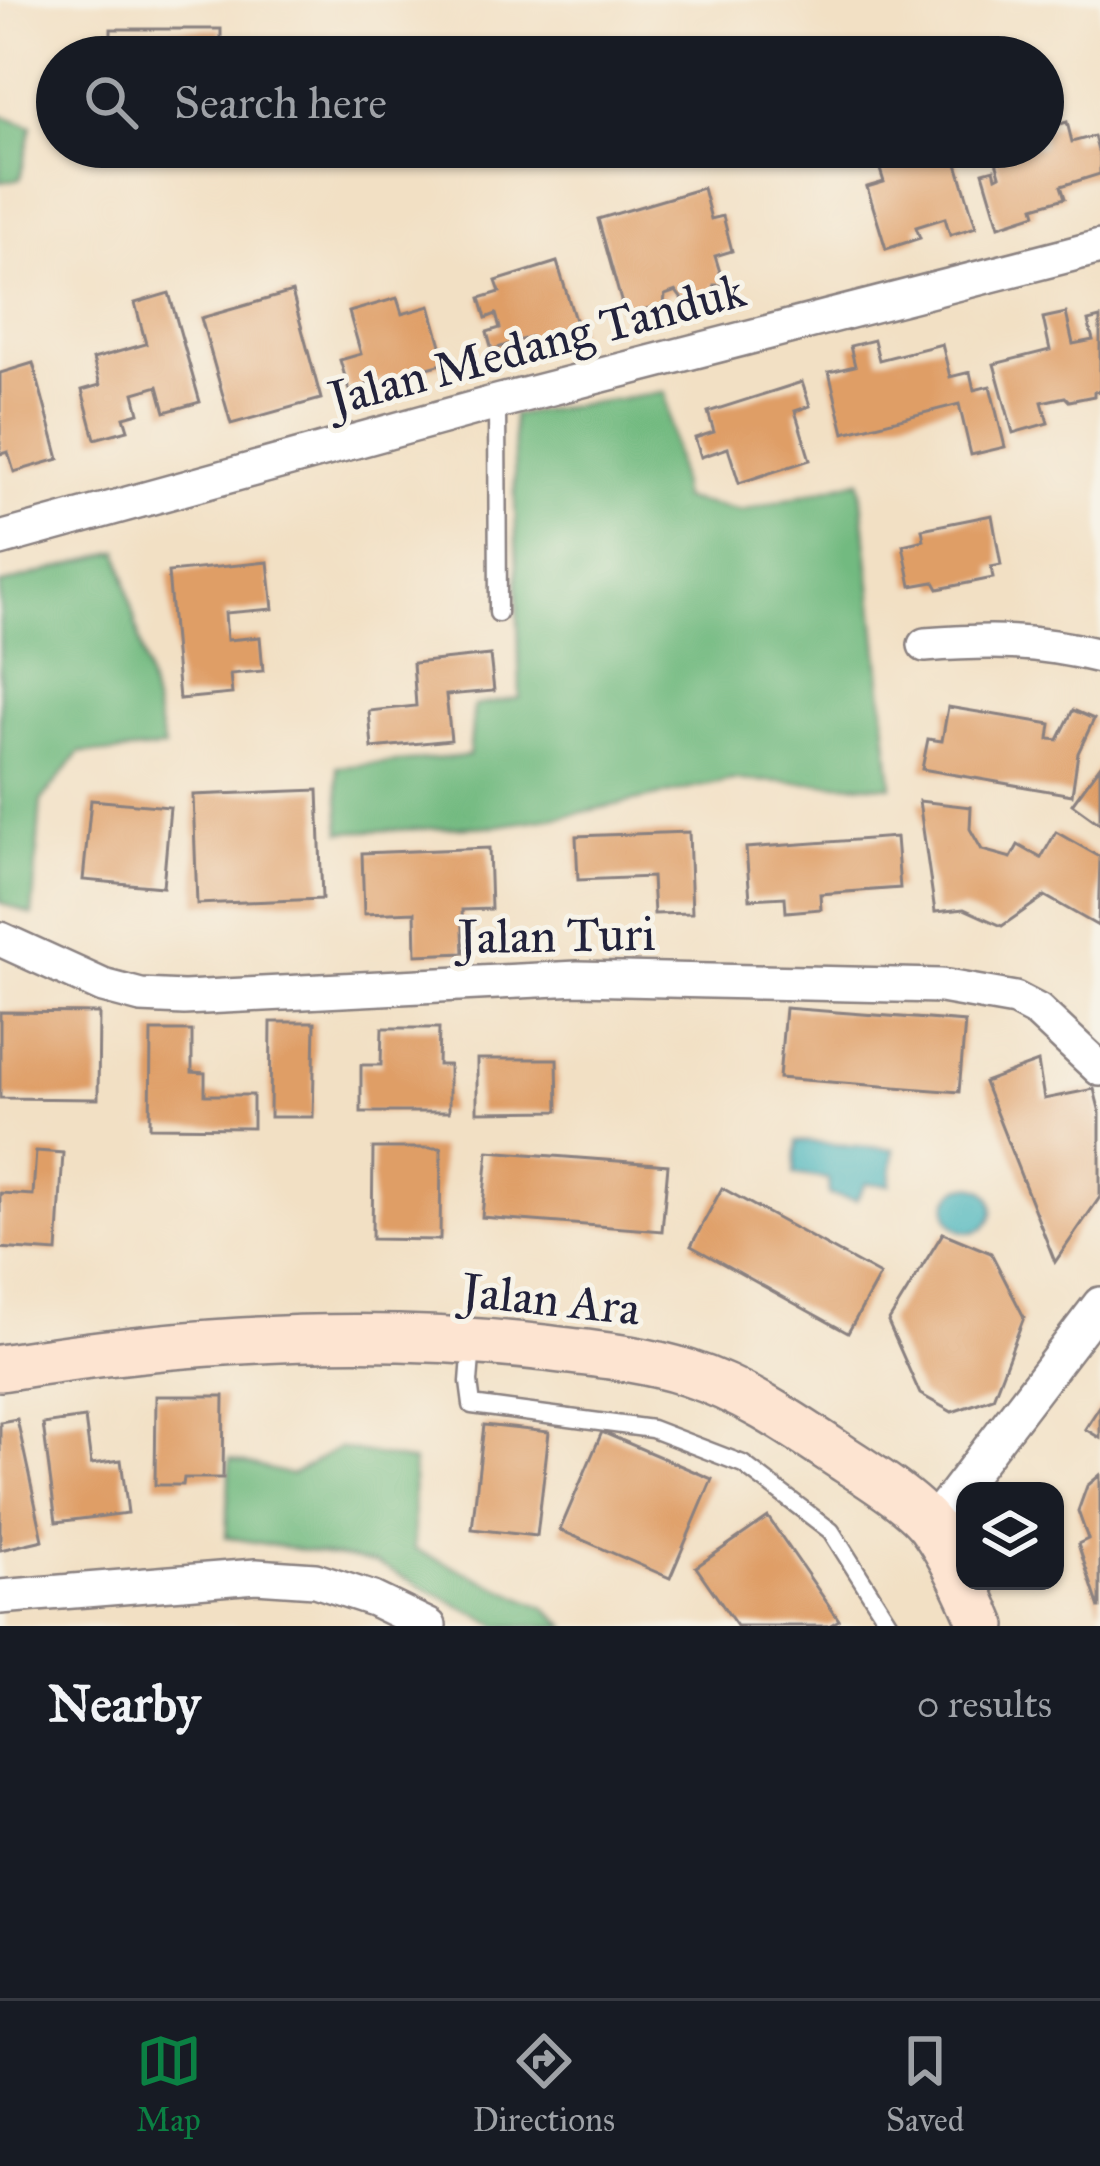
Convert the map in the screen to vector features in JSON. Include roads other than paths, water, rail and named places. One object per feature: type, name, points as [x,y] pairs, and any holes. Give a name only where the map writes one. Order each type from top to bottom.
[{"type":"street","name":"Jalan Medang Tanduk","points":[[0,539],[497,402],[1100,247]]},
{"type":"street","points":[[925,646],[995,640],[1100,656]]},
{"type":"street","name":"Jalan Turi","points":[[0,939],[103,986],[141,996],[184,998],[578,978],[941,986],[1015,999],[1038,1011],[1100,1070]]},
{"type":"street","points":[[931,1525],[1100,1304]]},
{"type":"street","name":"Jalan Ara","points":[[0,1368],[105,1351],[287,1339],[472,1340],[646,1362],[688,1373],[764,1407],[890,1491],[931,1525],[968,1588],[982,1626]]},
{"type":"street","points":[[0,1598],[256,1576],[315,1580],[373,1599],[429,1626]]},
{"type":"street","points":[[62,1591],[63,1626]]},
{"type":"lane","points":[[497,402],[498,613]]},
{"type":"lane","points":[[472,1340],[472,1405],[652,1429],[743,1463],[831,1531],[891,1626]]},
{"type":"water","points":[[797,1141],[894,1149],[890,1185],[866,1183],[856,1200],[829,1195],[828,1179],[794,1174]]},
{"type":"water","points":[[970,1186],[986,1193],[993,1209],[986,1225],[970,1232],[954,1225],[947,1209],[954,1193]]}]
